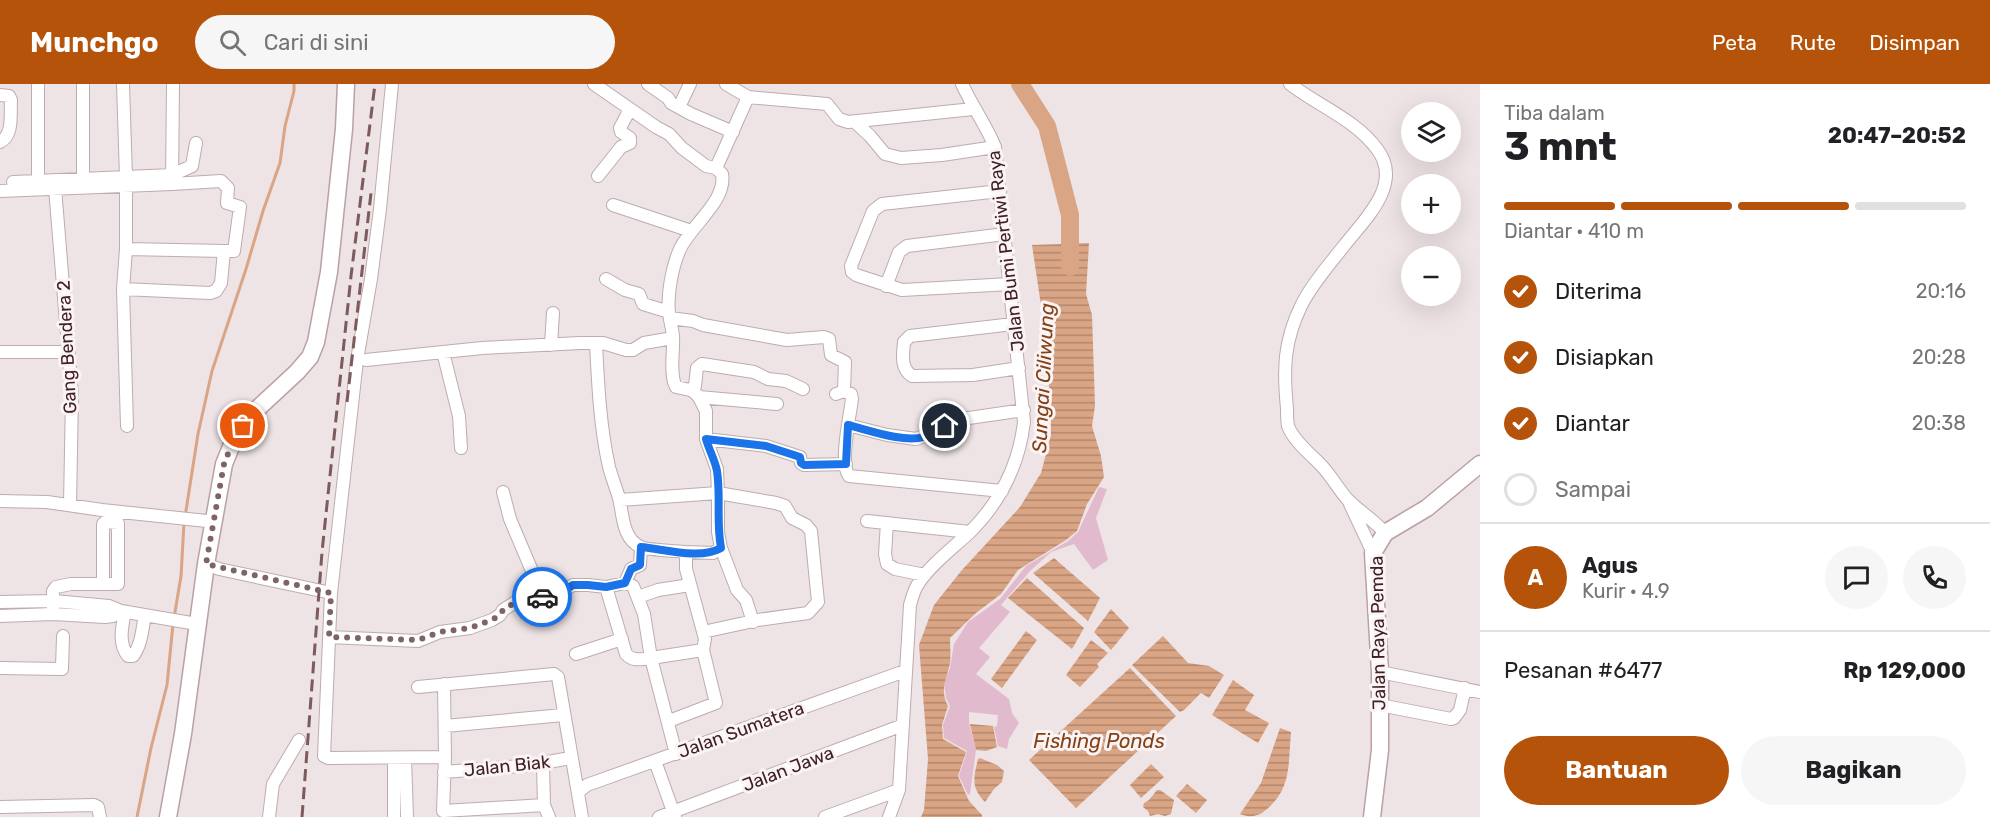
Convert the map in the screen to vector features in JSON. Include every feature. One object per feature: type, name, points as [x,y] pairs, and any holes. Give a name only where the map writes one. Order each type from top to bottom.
[{"type":"main road","points":[[168,817],[183,734],[194,623],[206,564],[206,523],[233,441],[255,411],[310,357],[316,342],[329,272],[344,129],[346,84]]},
{"type":"main road","name":"Jalan Raya Pemda","points":[[1372,817],[1380,750],[1380,672],[1373,553],[1385,533],[1427,508],[1480,464]]},
{"type":"street","points":[[38,84],[38,181]]},
{"type":"street","points":[[83,84],[83,178]]},
{"type":"street","points":[[123,84],[126,182],[126,249],[123,290],[127,426]]},
{"type":"street","points":[[172,179],[173,84]]},
{"type":"street","points":[[392,84],[372,271],[357,360],[331,593],[324,756],[328,758],[445,758]]},
{"type":"street","points":[[594,84],[669,134],[682,148],[706,166],[716,168],[722,174],[722,191],[691,231],[677,257],[670,291],[676,387],[694,393],[777,404]]},
{"type":"street","points":[[648,84],[659,90],[671,103],[733,132]]},
{"type":"street","points":[[679,107],[690,84]]},
{"type":"street","points":[[726,84],[748,98],[827,104],[839,119],[855,122],[974,109]]},
{"type":"street","name":"Jalan Bumi Pertiwi Raya","points":[[889,817],[899,790],[909,605],[918,583],[985,516],[1002,491],[1020,448],[1024,422],[995,147],[962,84]]},
{"type":"street","points":[[1290,84],[1302,94],[1332,111],[1364,136],[1376,147],[1386,170],[1384,189],[1372,212],[1302,305],[1288,339],[1284,364],[1288,426],[1348,500],[1373,553]]},
{"type":"street","points":[[0,95],[9,96],[11,100],[9,132],[7,138],[0,142]]},
{"type":"street","points":[[716,168],[748,98]]},
{"type":"street","points":[[598,176],[621,147],[630,143],[630,138],[621,132],[620,128],[630,109]]},
{"type":"street","points":[[855,122],[885,154],[900,158],[995,147]]},
{"type":"street","points":[[172,179],[192,166],[196,143]]},
{"type":"street","points":[[0,183],[83,178],[126,182]]},
{"type":"street","points":[[0,191],[172,179],[221,181],[227,185],[227,203],[240,207],[234,252],[126,249]]},
{"type":"street","name":"Gang Bendera 2","points":[[56,188],[72,395],[70,505]]},
{"type":"street","points":[[1000,191],[877,206],[851,266],[852,272],[856,275],[902,290],[1010,284]]},
{"type":"street","points":[[613,205],[691,231]]},
{"type":"street","points":[[886,286],[902,249],[914,244],[1005,234]]},
{"type":"street","points":[[123,290],[210,293],[216,291],[221,283],[224,251]]},
{"type":"street","points":[[606,279],[625,290],[639,294],[643,304],[704,325],[787,340],[824,337],[829,339],[831,355],[845,362],[840,392],[851,394],[852,399],[846,464],[849,476],[1002,491]]},
{"type":"street","points":[[551,345],[553,313]]},
{"type":"street","points":[[1013,324],[910,336],[904,342],[903,363],[912,376],[974,375],[1019,368]]},
{"type":"street","points":[[366,360],[482,348],[596,343],[633,350],[644,343],[673,339]]},
{"type":"street","points":[[596,343],[603,434],[626,532],[641,547],[713,553],[721,548]]},
{"type":"street","points":[[0,352],[69,352]]},
{"type":"street","points":[[443,352],[459,417],[461,448]]},
{"type":"street","points":[[753,622],[746,600],[737,590],[721,548],[717,512],[717,469],[706,439],[706,411],[694,393],[697,368],[702,364],[754,372],[768,379],[786,381],[802,389]]},
{"type":"street","points":[[848,425],[887,435],[916,439],[935,432],[955,420],[1024,410]]},
{"type":"street","points":[[706,439],[773,448],[800,457],[804,465],[846,464]]},
{"type":"street","points":[[503,492],[510,519],[543,597]]},
{"type":"street","points":[[620,500],[718,493],[785,506],[792,518],[806,525],[811,531],[818,602],[814,608],[808,613],[704,632]]},
{"type":"street","points":[[1348,500],[1375,521],[1385,533]]},
{"type":"street","points":[[0,501],[47,502],[169,516],[206,523]]},
{"type":"street","points":[[867,521],[970,532]]},
{"type":"street","points":[[54,608],[53,591],[56,587],[71,584],[103,584],[118,584],[118,523],[105,522],[103,524],[103,584]]},
{"type":"street","points":[[887,523],[885,554],[887,564],[895,569],[925,575]]},
{"type":"street","points":[[625,583],[631,569],[640,565],[641,547]]},
{"type":"street","points":[[669,721],[716,703],[703,650],[704,632],[686,569],[686,552]]},
{"type":"street","points":[[206,564],[331,593]]},
{"type":"street","points":[[329,637],[418,640],[440,632],[470,628],[492,620],[514,603],[560,593],[573,585],[606,587],[625,583],[633,586],[644,614],[657,686],[669,721],[676,754]]},
{"type":"street","points":[[638,597],[690,585]]},
{"type":"street","points":[[606,587],[626,654],[630,658],[651,658],[703,650]]},
{"type":"street","points":[[0,602],[54,608]]},
{"type":"street","points":[[0,616],[54,608],[109,606],[123,611],[194,623]]},
{"type":"street","points":[[123,611],[122,645],[128,656],[133,656],[137,651],[145,615]]},
{"type":"street","points":[[0,668],[62,669],[63,636]]},
{"type":"street","points":[[576,654],[621,639]]},
{"type":"street","name":"Jalan Sumatera","points":[[578,792],[587,785],[905,671]]},
{"type":"street","points":[[1380,672],[1480,692]]},
{"type":"street","points":[[418,687],[554,674],[558,677],[570,758],[582,817]]},
{"type":"street","points":[[444,684],[443,811],[544,805]]},
{"type":"street","points":[[1380,705],[1454,718],[1460,710],[1465,688]]},
{"type":"street","points":[[445,726],[563,715]]},
{"type":"street","name":"Jalan Jawa","points":[[659,817],[674,815],[903,725]]},
{"type":"street","points":[[269,817],[273,784],[299,740]]},
{"type":"street","points":[[394,817],[399,758]]},
{"type":"street","points":[[399,758],[407,817]]},
{"type":"street","name":"Jalan Biak","points":[[444,772],[543,764],[570,758]]},
{"type":"street","points":[[655,761],[674,815]]},
{"type":"street","points":[[543,764],[544,805],[549,817]]},
{"type":"street","points":[[825,817],[899,790]]},
{"type":"street","points":[[0,807],[94,805],[98,807],[100,817]]},
{"type":"shaded area","points":[[1099,487],[1107,489],[1096,518],[1108,560],[1093,570],[1074,544],[1051,552],[1030,571],[1001,605],[1010,612],[979,648],[990,657],[976,674],[1009,699],[1012,713],[1019,723],[1009,739],[1007,749],[998,746],[994,727],[997,726],[998,715],[969,712],[969,723],[976,750],[968,795],[959,776],[967,751],[944,738],[943,725],[950,706],[946,698],[944,683],[950,668],[954,644],[968,622],[1000,599],[1026,566],[1068,541],[1078,532]]},
{"type":"water","points":[[1089,243],[1086,294],[1092,315],[1095,406],[1092,426],[1101,456],[1104,477],[1087,504],[1077,531],[1018,570],[1001,594],[976,613],[950,638],[950,663],[944,689],[948,706],[942,725],[943,739],[966,752],[958,776],[969,801],[982,817],[921,817],[924,810],[928,759],[919,645],[934,605],[962,570],[1020,507],[1041,473],[1051,435],[1051,397],[1044,359],[1042,312],[1032,245]]},
{"type":"water","points":[[1054,558],[1100,598],[1088,621],[1033,573]]},
{"type":"water","points":[[1027,578],[1084,628],[1072,649],[1008,598]]},
{"type":"water","points":[[1111,609],[1129,628],[1111,650],[1094,632]]},
{"type":"water","points":[[1026,631],[1037,640],[1002,688],[991,679]]},
{"type":"water","points":[[1163,636],[1188,663],[1209,666],[1224,675],[1209,698],[1201,693],[1180,712],[1132,665]]},
{"type":"water","name":"Fishing Ponds","points":[[1091,640],[1108,653],[1097,664],[1099,667],[1080,687],[1066,675]]},
{"type":"water","name":"Fishing Ponds","points":[[1130,668],[1176,716],[1076,808],[1029,760]]},
{"type":"water","name":"Fishing Ponds","points":[[1233,680],[1254,695],[1245,710],[1269,723],[1258,743],[1212,715]]},
{"type":"water","name":"Fishing Ponds","points":[[970,724],[993,726],[997,747],[986,751],[976,750]]},
{"type":"water","points":[[1280,728],[1291,732],[1284,787],[1272,805],[1262,813],[1251,816],[1240,814],[1261,783]]},
{"type":"water","name":"Fishing Ponds","points":[[980,758],[997,765],[1004,771],[1002,782],[985,802],[980,797],[974,781]]},
{"type":"water","points":[[1151,764],[1164,777],[1141,798],[1130,785]]},
{"type":"water","points":[[1187,784],[1207,800],[1196,813],[1176,796]]},
{"type":"water","points":[[1157,790],[1174,800],[1171,814],[1150,816],[1143,807]]},
{"type":"waterway","points":[[185,517],[198,434],[212,371],[280,163],[294,84]]},
{"type":"waterway","name":"Sungai Ciliwung","points":[[1020,84],[1047,126],[1070,215],[1070,267]]},
{"type":"waterway","points":[[174,618],[181,576],[184,523]]},
{"type":"waterway","points":[[137,817],[167,685],[173,624]]},
{"type":"railway","points":[[302,817],[322,552],[351,276],[375,84]]},
{"type":"railway","points":[[347,402],[371,193]]},
{"type":"way so far","points":[[243,426],[233,441],[224,464],[206,564],[331,593],[329,637],[418,640],[440,632],[470,628],[492,620],[514,603],[542,597]]},
{"type":"route","points":[[542,597],[560,593],[573,585],[606,587],[625,583],[631,569],[640,565],[641,547],[698,553],[713,553],[721,548],[718,532],[717,469],[706,439],[766,446],[800,457],[804,465],[846,464],[848,425],[887,435],[916,439],[945,426]]}]
